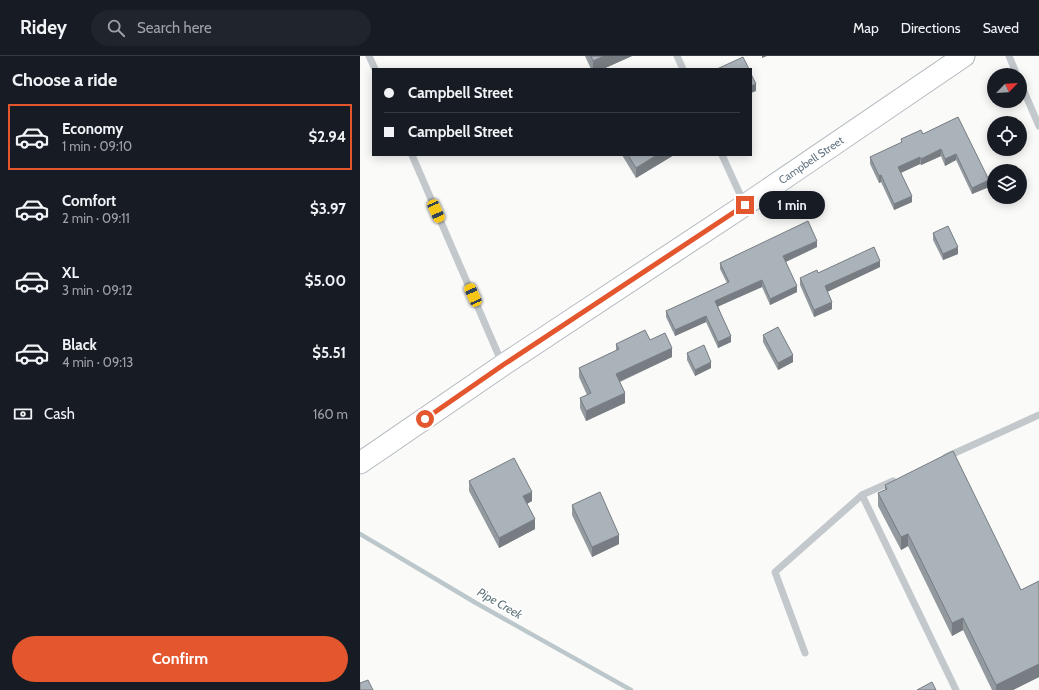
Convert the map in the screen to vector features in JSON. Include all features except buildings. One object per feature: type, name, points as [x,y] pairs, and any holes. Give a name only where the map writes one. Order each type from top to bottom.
[{"type":"street","name":"Campbell Street","points":[[360,463],[503,365],[745,205],[964,56]]},
{"type":"lane","points":[[369,56],[374,68]]},
{"type":"lane","points":[[676,56],[682,68]]},
{"type":"lane","points":[[1009,56],[1014,68]]},
{"type":"lane","points":[[1027,98],[1039,126]]},
{"type":"lane","points":[[412,156],[503,365]]},
{"type":"lane","points":[[722,156],[745,205]]},
{"type":"lane","points":[[940,460],[1039,415]]},
{"type":"lane","points":[[805,652],[775,572],[862,495],[897,479]]},
{"type":"lane","points":[[862,495],[956,690]]},
{"type":"waterway","name":"Pipe Creek","points":[[360,534],[476,603],[631,690]]},
{"type":"route","points":[[425,419],[503,365],[745,205]]}]
